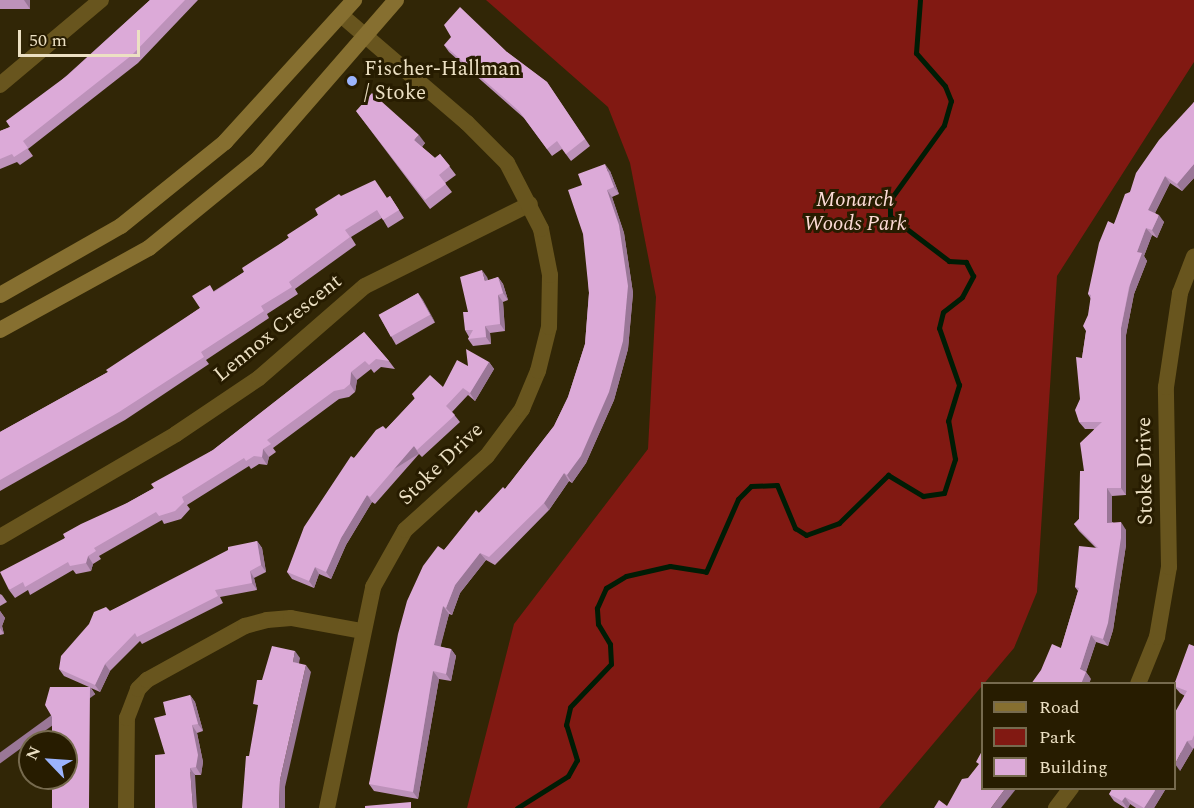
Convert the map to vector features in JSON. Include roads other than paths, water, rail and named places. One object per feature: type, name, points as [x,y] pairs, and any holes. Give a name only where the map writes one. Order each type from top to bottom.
[{"type":"main road","points":[[0,295],[121,226],[225,142],[354,0]]},
{"type":"main road","points":[[0,330],[158,240],[257,160],[396,0]]},
{"type":"street","points":[[0,85],[101,0]]},
{"type":"street","name":"Stoke Drive","points":[[327,808],[362,631],[373,587],[394,546],[425,508],[471,471],[501,439],[522,409],[538,371],[549,327],[550,275],[541,229],[530,204],[499,155],[467,123],[341,15]]},
{"type":"street","name":"Lennox Crescent","points":[[0,537],[176,434],[259,378],[365,286],[530,204]]},
{"type":"street","name":"Stoke Drive","points":[[1139,682],[1157,637],[1169,567],[1166,387],[1180,293],[1194,257]]},
{"type":"street","points":[[126,808],[127,718],[138,688],[147,680],[245,626],[291,618],[362,631]]},
{"type":"street","points":[[1056,808],[1070,790]]},
{"type":"waterway","points":[[517,808],[568,776],[577,760],[566,725],[570,707],[611,664],[610,644],[598,624],[597,608],[606,588],[626,576],[670,566],[706,572],[738,499],[751,486],[777,485],[795,528],[806,535],[839,523],[888,475],[923,496],[944,493],[955,459],[948,421],[959,385],[939,328],[943,312],[962,297],[973,276],[966,262],[949,261],[890,216],[890,200],[944,125],[951,101],[945,86],[916,53],[920,0]]},
{"type":"place","name":"Fischer-Hallman / Stoke","points":[[352,81]]},
{"type":"park label","name":"Monarch Woods Park","points":[[855,212]]}]
